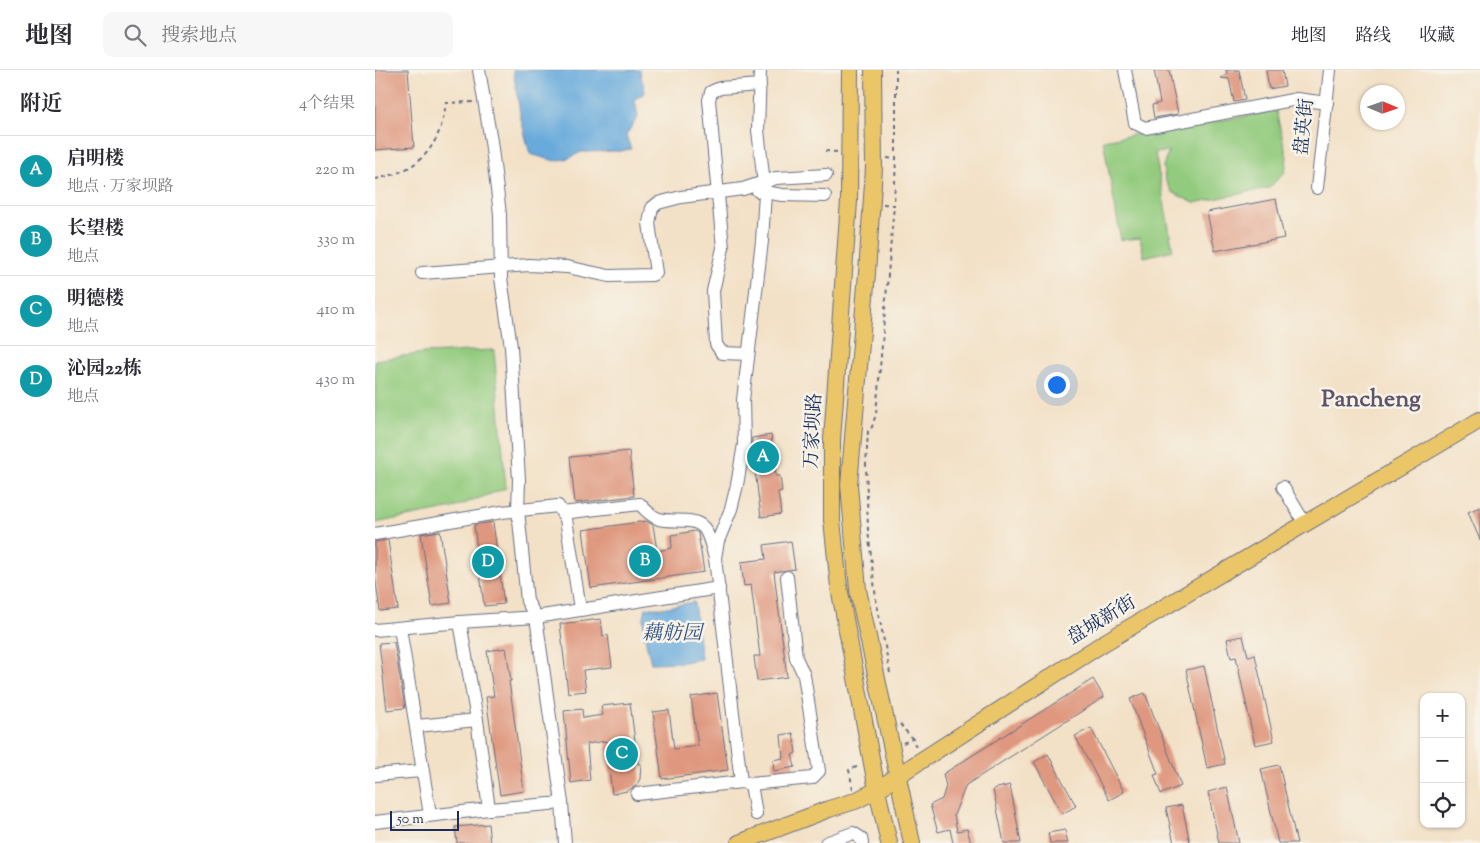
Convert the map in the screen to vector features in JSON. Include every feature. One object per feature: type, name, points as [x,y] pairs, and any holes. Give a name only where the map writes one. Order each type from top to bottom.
[{"type":"main road","name":"万家坝路","points":[[850,70],[849,201],[832,440],[831,520],[839,587],[877,790],[889,843]]},
{"type":"main road","name":"万家坝路","points":[[873,70],[874,168],[849,485],[858,590],[912,843]]},
{"type":"main road","name":"盘城新街","points":[[739,843],[855,801],[877,790],[1102,644],[1480,420]]},
{"type":"street","points":[[479,70],[491,141],[500,214],[501,278],[511,347],[519,480],[518,510],[527,601],[536,617],[562,803],[565,843]]},
{"type":"street","points":[[715,558],[718,541],[731,509],[744,444],[743,400],[763,241],[765,187],[758,130],[760,70]]},
{"type":"street","points":[[1125,70],[1135,123],[1145,128],[1297,98],[1327,103]]},
{"type":"street","name":"盘英街","points":[[1317,188],[1330,70]]},
{"type":"street","points":[[748,354],[722,353],[716,344],[713,291],[723,248],[709,100],[711,92],[720,88],[759,85]]},
{"type":"street","points":[[765,187],[776,178],[826,175]]},
{"type":"street","points":[[422,273],[529,265],[567,267],[609,276],[652,275],[656,273],[649,223],[652,208],[658,203],[719,192],[765,187],[782,195],[825,196]]},
{"type":"street","points":[[1283,487],[1305,524]]},
{"type":"street","points":[[562,513],[641,504],[647,512],[659,519],[694,522],[701,525],[705,530],[715,558],[745,783],[756,814]]},
{"type":"street","points":[[375,534],[518,510],[558,506],[566,519],[580,609]]},
{"type":"street","points":[[637,794],[812,778],[819,771],[804,675],[796,658],[787,576]]},
{"type":"street","points":[[375,630],[536,617],[719,588]]},
{"type":"street","points":[[460,622],[477,720],[489,809]]},
{"type":"street","points":[[400,628],[417,726],[421,771],[430,815]]},
{"type":"street","points":[[417,726],[477,720]]},
{"type":"street","points":[[375,775],[421,771]]},
{"type":"street","points":[[375,822],[562,803]]},
{"type":"street","points":[[826,843],[853,833],[861,838],[862,843]]},
{"type":"path","points":[[375,179],[406,170],[428,151],[439,134],[446,103],[484,101]]},
{"type":"path","points":[[890,674],[876,599],[868,530],[866,465],[868,431],[872,427],[876,414],[894,205]]},
{"type":"path","points":[[899,717],[900,724],[914,738]]},
{"type":"green space","points":[[1276,111],[1287,157],[1285,172],[1269,188],[1194,203],[1172,192],[1165,180],[1163,166],[1169,151],[1155,153],[1173,250],[1144,257],[1140,238],[1121,240],[1103,140]]},
{"type":"green space","points":[[494,350],[506,488],[453,508],[375,523],[375,360],[424,353]]},
{"type":"water","points":[[513,70],[640,70],[645,93],[635,99],[638,117],[626,135],[631,149],[581,152],[569,158],[555,161],[530,154],[521,119]]},
{"type":"water","name":"藕舫园","points":[[694,602],[701,659],[683,662],[651,663],[644,628],[646,608],[662,608]]},
{"type":"building","points":[[375,70],[408,70],[414,147],[375,150]]},
{"type":"building","points":[[1154,70],[1169,70],[1178,114],[1154,118],[1152,105],[1160,103]]},
{"type":"building","points":[[1226,70],[1239,70],[1245,100],[1234,102],[1229,79],[1221,78],[1227,74]]},
{"type":"building","points":[[1266,70],[1282,70],[1285,86],[1269,89]]},
{"type":"building","points":[[1276,199],[1284,238],[1215,251],[1207,212]]},
{"type":"building","points":[[771,435],[776,476],[780,476],[782,491],[778,492],[781,514],[761,517],[752,438]]},
{"type":"building","points":[[629,451],[634,496],[575,503],[570,457]]},
{"type":"building","points":[[1480,507],[1480,540],[1468,512]]},
{"type":"building","points":[[646,521],[653,525],[657,551],[672,548],[671,535],[695,531],[698,533],[704,572],[591,588],[583,530]]},
{"type":"building","points":[[493,522],[504,604],[484,606],[474,525]]},
{"type":"building","points":[[440,531],[451,603],[432,606],[421,534]]},
{"type":"building","points":[[388,540],[398,609],[380,611],[375,576],[375,542]]},
{"type":"building","points":[[791,541],[795,569],[774,572],[787,677],[757,681],[754,656],[760,656],[751,585],[744,586],[741,562],[766,559],[764,545]]},
{"type":"building","points":[[601,619],[603,636],[608,635],[612,667],[583,670],[586,691],[568,693],[560,624]]},
{"type":"building","points":[[1243,636],[1248,656],[1255,655],[1274,741],[1255,745],[1236,657],[1231,658],[1227,639]]},
{"type":"building","points":[[394,642],[405,708],[387,710],[379,643]]},
{"type":"building","points":[[506,648],[524,791],[500,795],[486,697],[494,696],[487,651]]},
{"type":"building","points":[[1204,666],[1225,764],[1207,768],[1186,670]]},
{"type":"building","points":[[1093,679],[1104,697],[966,785],[954,815],[957,831],[967,829],[971,843],[953,843],[950,829],[938,832],[930,805],[942,799],[946,786],[943,774]]},
{"type":"building","points":[[717,693],[728,770],[662,779],[653,712],[669,710],[674,749],[698,746],[691,697]]},
{"type":"building","points":[[1145,693],[1181,786],[1161,794],[1154,775],[1158,774],[1130,699]]},
{"type":"building","points":[[630,703],[638,764],[641,764],[640,779],[636,786],[627,791],[612,794],[606,741],[587,744],[590,780],[571,783],[564,711],[582,709],[583,718],[603,715],[601,706]]},
{"type":"building","points":[[1091,728],[1124,792],[1109,800],[1075,736]]},
{"type":"building","points":[[793,733],[796,753],[792,755],[795,767],[774,771],[773,760],[783,758],[781,735]]},
{"type":"building","points":[[1048,754],[1076,806],[1062,814],[1034,762]]},
{"type":"building","points":[[1279,765],[1297,843],[1278,843],[1261,769]]},
{"type":"building","points":[[1010,785],[1021,843],[1004,843],[993,789]]},
{"type":"building","points":[[1227,787],[1239,843],[1219,843],[1208,792]]},
{"type":"building","points":[[1182,805],[1190,843],[1174,843],[1166,808]]},
{"type":"building","points":[[488,824],[490,843],[457,843],[455,827]]},
{"type":"building","points":[[1065,830],[1068,843],[1050,843],[1048,833]]},
{"type":"place","name":"启明楼","points":[[763,457]]},
{"type":"place","name":"长望楼","points":[[645,561]]},
{"type":"place","name":"沁园22栋","points":[[488,562]]},
{"type":"place","name":"明德楼","points":[[622,754]]},
{"type":"district","name":"Pancheng","points":[[1371,400]]}]
